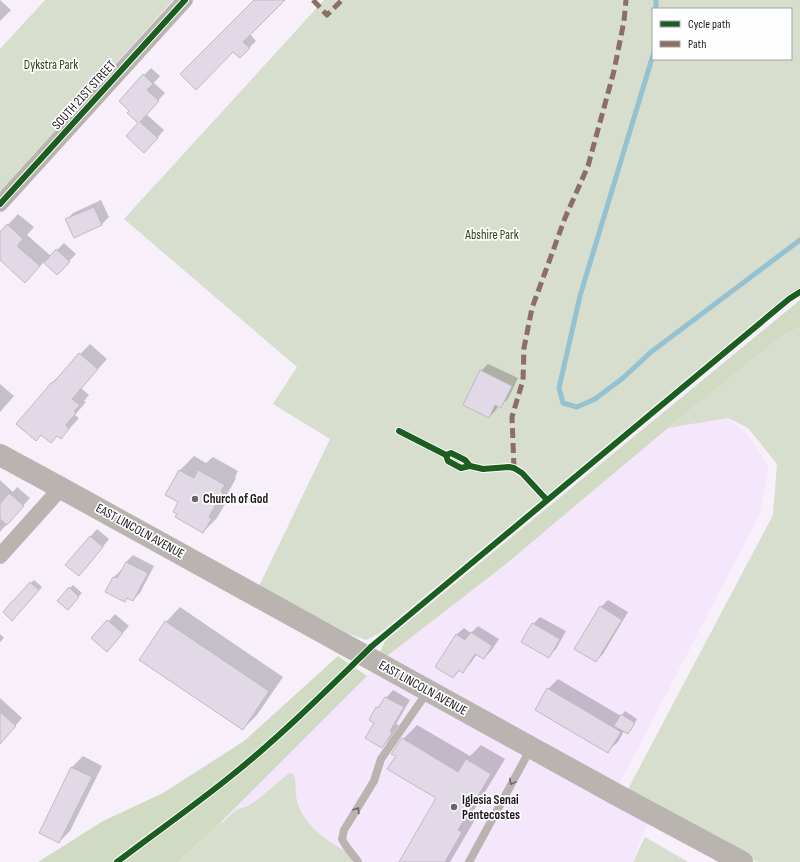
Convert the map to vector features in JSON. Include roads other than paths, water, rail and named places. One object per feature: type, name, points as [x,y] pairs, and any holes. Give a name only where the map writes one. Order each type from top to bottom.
[{"type":"main road","name":"EAST LINCOLN AVENUE","points":[[0,456],[61,488],[619,796],[742,862]]},
{"type":"street","name":"SOUTH 21ST STREET","points":[[0,204],[185,0]]},
{"type":"street","points":[[0,556],[61,488]]},
{"type":"lane","points":[[358,862],[342,839],[344,830],[374,781],[381,759],[429,691]]},
{"type":"lane","points":[[469,862],[531,747]]},
{"type":"waterway","points":[[656,0],[656,8]]},
{"type":"waterway","points":[[652,58],[580,296],[559,388],[563,403],[577,407],[595,399],[623,378],[651,352],[800,240]]},
{"type":"place","name":"Church of God","points":[[195,499]]},
{"type":"place","name":"Iglesia Senai Pentecostes","points":[[454,807]]},
{"type":"park label","name":"Dykstra Park","points":[[51,65]]},
{"type":"park label","name":"Abshire Park","points":[[492,235]]}]
